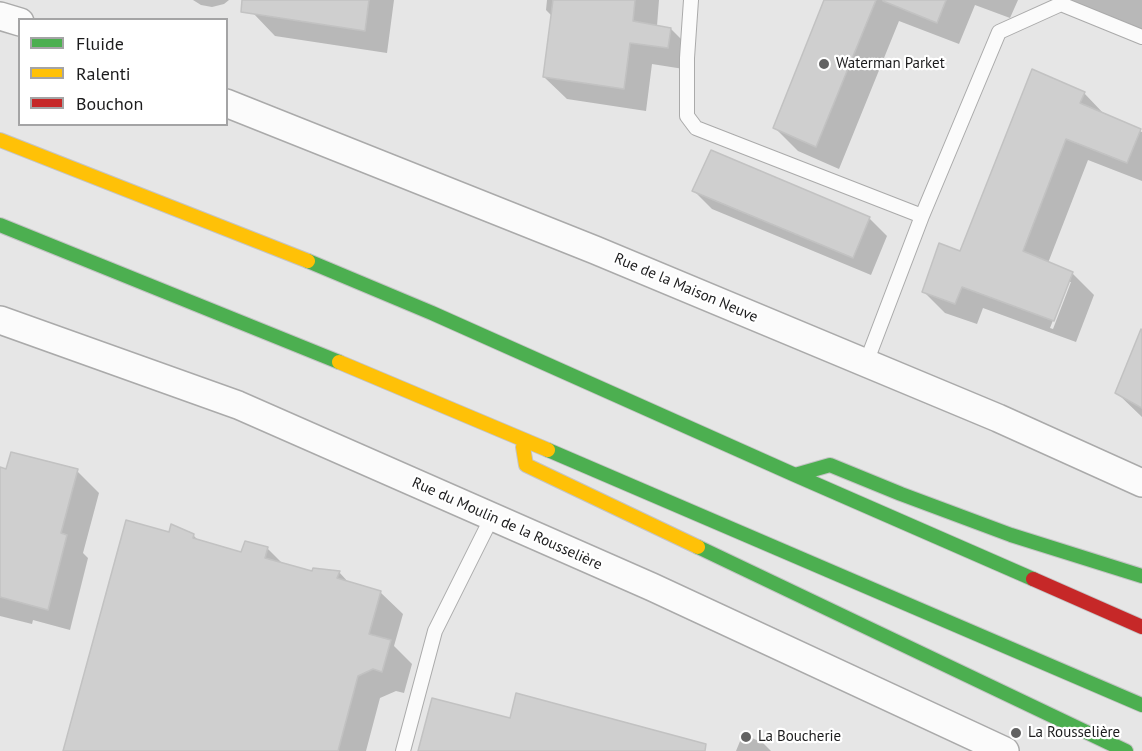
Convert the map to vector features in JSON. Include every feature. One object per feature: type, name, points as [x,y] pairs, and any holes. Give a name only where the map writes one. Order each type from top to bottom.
[{"type":"highway","points":[[0,140],[274,247],[432,313],[1142,627]]},
{"type":"highway","points":[[0,225],[257,328],[522,439],[1142,705]]},
{"type":"highway","points":[[522,439],[526,465],[1126,751]]},
{"type":"highway","points":[[795,475],[830,465],[1011,535],[1142,576]]},
{"type":"street","points":[[0,16],[18,21]]},
{"type":"street","name":"Rue de la Maison Neuve","points":[[228,104],[595,250],[998,418],[1142,483]]},
{"type":"street","name":"Rue du Moulin de la Rousselière","points":[[0,320],[238,405],[652,587],[967,738],[1005,751]]},
{"type":"lane","points":[[691,0],[687,58],[687,116],[696,128],[922,216]]},
{"type":"lane","points":[[866,363],[922,216],[999,33],[1061,4],[1142,37]]},
{"type":"lane","points":[[403,751],[435,631],[492,517]]},
{"type":"building","points":[[242,0],[369,0],[365,31],[241,12]]},
{"type":"building","points":[[553,0],[635,0],[633,21],[671,28],[668,48],[630,43],[624,89],[543,77]]},
{"type":"building","name":"Waterman Parket","points":[[824,0],[876,0],[816,147],[773,128]]},
{"type":"building","name":"Waterman Parket","points":[[883,0],[946,0],[937,23]]},
{"type":"building","points":[[1032,69],[1085,92],[1080,103],[1141,129],[1127,163],[1066,139],[1023,251],[1073,272],[1054,321],[962,287],[955,304],[922,292],[939,243],[960,251]]},
{"type":"building","points":[[711,150],[870,217],[853,258],[692,191]]},
{"type":"building","points":[[1142,330],[1142,408],[1115,393]]},
{"type":"building","points":[[11,452],[78,469],[61,533],[67,535],[48,610],[0,597],[0,467],[6,469]]},
{"type":"building","points":[[126,520],[169,532],[171,524],[194,534],[193,538],[241,552],[245,541],[268,547],[265,558],[312,571],[313,568],[340,571],[337,578],[381,591],[369,634],[391,640],[382,672],[373,669],[358,676],[338,751],[63,751]]},
{"type":"building","points":[[516,693],[706,744],[705,751],[418,751],[432,698],[510,718]]},
{"type":"traffic: fast","points":[[0,225],[339,362]]},
{"type":"traffic: fast","points":[[308,261],[432,313],[1033,579]]},
{"type":"traffic: fast","points":[[548,450],[1142,705]]},
{"type":"traffic: fast","points":[[795,475],[830,465],[1011,535],[1142,576]]},
{"type":"traffic: fast","points":[[698,547],[1126,751]]},
{"type":"traffic: slow","points":[[0,140],[308,261]]},
{"type":"traffic: slow","points":[[339,362],[548,450]]},
{"type":"traffic: slow","points":[[523,447],[526,465],[698,547]]},
{"type":"traffic: jam","points":[[1033,579],[1142,627]]},
{"type":"place","name":"Waterman Parket","points":[[824,64]]},
{"type":"place","name":"La Rousselière","points":[[1016,733]]},
{"type":"place","name":"La Boucherie","points":[[746,737]]}]
